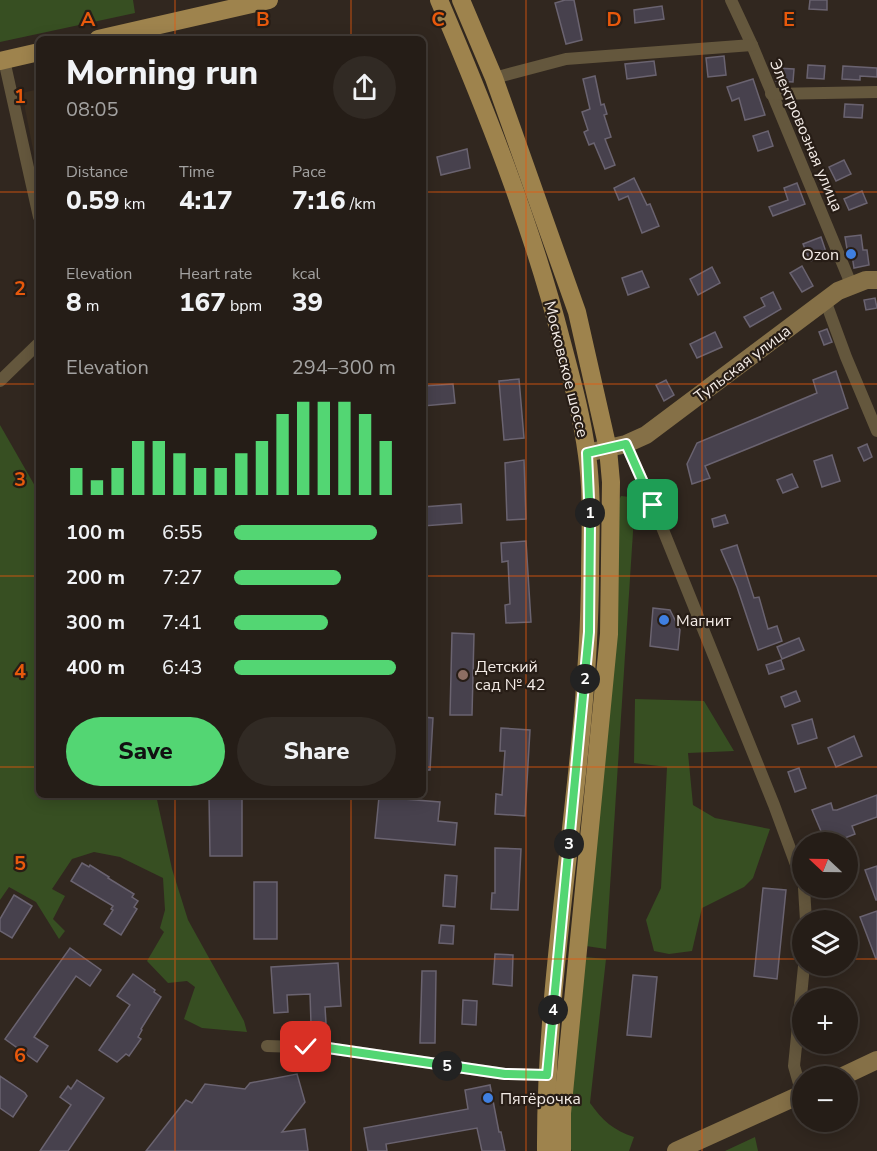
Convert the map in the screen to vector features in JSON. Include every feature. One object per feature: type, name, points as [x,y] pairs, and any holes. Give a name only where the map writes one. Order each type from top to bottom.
[{"type":"main road","points":[[111,36],[269,0]]},
{"type":"main road","name":"Московское шоссе","points":[[439,0],[475,85],[551,301],[572,380],[587,453],[590,522],[589,632],[547,1075],[546,1151]]},
{"type":"main road","name":"Московское шоссе","points":[[461,0],[494,78],[577,312],[608,449],[611,483],[609,634],[562,1113],[562,1151]]},
{"type":"main road","points":[[2,61],[36,53]]},
{"type":"main road","name":"Тульская улица","points":[[587,453],[626,444],[655,429],[838,291],[851,284],[877,280]]},
{"type":"main road","points":[[858,1069],[877,1060]]},
{"type":"main road","points":[[676,1151],[792,1099]]},
{"type":"street","name":"Электровозная улица","points":[[731,0],[752,45],[851,284]]},
{"type":"street","points":[[494,78],[566,59],[752,45]]},
{"type":"street","points":[[2,61],[36,204]]},
{"type":"street","points":[[771,94],[877,92]]},
{"type":"street","points":[[825,300],[877,431]]},
{"type":"street","points":[[0,381],[36,346]]},
{"type":"street","points":[[626,444],[653,505],[792,854]]},
{"type":"street","points":[[794,1066],[803,976]]},
{"type":"street","points":[[267,1046],[328,1048],[505,1074],[547,1075]]},
{"type":"shaded area","points":[[36,90],[36,165],[22,93]]},
{"type":"green space","points":[[0,0],[133,0],[135,13],[0,42]]},
{"type":"green space","points":[[0,425],[36,488],[36,798],[157,798],[172,869],[188,920],[244,1021],[247,1032],[202,1028],[184,1019],[195,987],[187,981],[168,983],[147,961],[164,932],[160,928],[165,910],[163,878],[120,857],[94,852],[72,859],[52,889],[65,896],[53,919],[65,931],[59,939],[36,902],[9,887],[0,900]]},
{"type":"green space","points":[[621,496],[630,497],[635,501],[606,949],[586,946],[617,504]]},
{"type":"green space","points":[[635,699],[704,701],[734,751],[688,753],[693,805],[715,818],[770,829],[753,878],[744,887],[702,908],[692,951],[669,954],[654,951],[646,920],[661,888],[667,767],[634,763]]},
{"type":"green space","points":[[585,957],[606,959],[590,1103],[609,1124],[620,1132],[634,1137],[629,1151],[572,1151],[569,1145]]},
{"type":"green space","points":[[755,1137],[758,1151],[725,1151]]},
{"type":"building","points":[[574,0],[582,40],[566,44],[555,3]]},
{"type":"building","points":[[810,0],[827,0],[827,10],[809,9]]},
{"type":"building","points":[[662,6],[664,19],[635,23],[634,10]]},
{"type":"building","points":[[724,56],[726,75],[708,77],[706,58]]},
{"type":"building","points":[[654,61],[656,75],[627,79],[625,64]]},
{"type":"building","points":[[808,65],[825,66],[824,79],[807,78]]},
{"type":"building","points":[[843,66],[877,68],[877,77],[860,76],[860,80],[842,79]]},
{"type":"building","points":[[776,68],[794,69],[793,82],[776,81]]},
{"type":"building","points":[[595,76],[601,105],[604,104],[607,114],[604,115],[611,137],[605,139],[615,165],[605,169],[594,143],[589,145],[584,132],[588,130],[582,112],[590,109],[583,79]]},
{"type":"building","points":[[753,79],[765,115],[745,120],[739,98],[732,101],[727,87]]},
{"type":"building","points":[[845,104],[863,105],[862,118],[844,117]]},
{"type":"building","points":[[768,131],[773,146],[758,151],[753,136]]},
{"type":"building","points":[[467,149],[470,168],[441,175],[437,157]]},
{"type":"building","points":[[844,160],[851,174],[836,181],[829,167]]},
{"type":"building","points":[[634,178],[647,205],[650,204],[659,226],[642,233],[628,196],[619,200],[614,188]]},
{"type":"building","points":[[797,183],[805,204],[773,216],[769,207],[788,200],[784,188]]},
{"type":"building","points":[[862,191],[867,203],[849,210],[844,199]]},
{"type":"building","points":[[861,235],[863,250],[867,250],[869,265],[854,268],[852,255],[848,255],[845,237]]},
{"type":"building","points":[[821,237],[827,255],[810,261],[803,244]]},
{"type":"building","points":[[802,266],[813,286],[802,292],[790,273]]},
{"type":"building","points":[[712,267],[720,283],[698,295],[690,279]]},
{"type":"building","points":[[642,271],[649,287],[628,295],[622,278]]},
{"type":"building","points":[[773,292],[781,309],[750,327],[744,317],[765,306],[761,298]]},
{"type":"building","points":[[875,298],[877,308],[866,310],[864,300]]},
{"type":"building","points":[[827,329],[832,342],[824,345],[819,332]]},
{"type":"building","points":[[715,332],[722,347],[697,358],[690,344]]},
{"type":"building","points":[[836,371],[848,408],[705,466],[710,478],[692,484],[687,464],[697,443],[817,393],[813,380]]},
{"type":"building","points":[[519,379],[524,438],[504,440],[499,381]]},
{"type":"building","points":[[666,380],[674,395],[664,401],[656,385]]},
{"type":"building","points":[[453,384],[455,403],[426,406],[426,386]]},
{"type":"building","points":[[867,444],[872,457],[864,461],[858,448]]},
{"type":"building","points":[[832,455],[840,481],[822,487],[814,461]]},
{"type":"building","points":[[524,460],[526,519],[507,520],[505,463]]},
{"type":"building","points":[[792,474],[798,487],[783,493],[777,480]]},
{"type":"building","points":[[461,504],[462,523],[426,526],[426,507]]},
{"type":"building","points":[[725,515],[728,523],[714,527],[712,519]]},
{"type":"building","points":[[526,541],[531,622],[506,623],[505,605],[510,604],[508,561],[502,562],[501,543]]},
{"type":"building","points":[[737,545],[754,598],[759,597],[768,629],[777,626],[782,641],[758,650],[737,587],[721,550]]},
{"type":"building","name":"Магнит","points":[[653,608],[670,610],[680,630],[678,650],[650,646]]},
{"type":"building","points":[[452,633],[474,634],[472,715],[450,715]]},
{"type":"building","points":[[799,638],[804,650],[782,659],[777,647]]},
{"type":"building","points":[[781,660],[784,669],[769,674],[766,665]]},
{"type":"building","points":[[796,691],[800,701],[785,707],[781,697]]},
{"type":"building","points":[[426,717],[433,718],[430,770],[426,770]]},
{"type":"building","points":[[812,719],[817,738],[798,744],[792,725]]},
{"type":"building","points":[[501,728],[530,730],[525,816],[495,814],[496,794],[502,795],[505,751],[500,751]]},
{"type":"building","points":[[854,736],[862,756],[836,767],[828,748]]},
{"type":"building","points":[[799,768],[806,788],[795,792],[788,772]]},
{"type":"building","points":[[877,795],[877,817],[852,826],[854,832],[821,832],[812,810],[831,803],[833,810]]},
{"type":"building","points":[[209,798],[242,798],[242,856],[210,856]]},
{"type":"building","points":[[379,798],[440,802],[438,821],[457,823],[455,845],[375,838]]},
{"type":"building","points":[[495,848],[521,849],[518,910],[491,909],[492,893],[495,893]]},
{"type":"building","points":[[82,863],[89,867],[90,865],[109,877],[134,894],[132,897],[138,901],[134,907],[137,909],[121,935],[104,924],[113,906],[71,881]]},
{"type":"building","points":[[877,866],[877,900],[876,900],[865,870]]},
{"type":"building","points":[[445,875],[457,876],[455,907],[443,906]]},
{"type":"building","points":[[254,882],[277,882],[277,939],[254,939]]},
{"type":"building","points":[[763,888],[786,890],[777,979],[754,976]]},
{"type":"building","points":[[14,895],[32,906],[12,938],[0,931],[0,919]]},
{"type":"building","points":[[877,911],[877,959],[876,959],[860,917]]},
{"type":"building","points":[[441,925],[454,926],[453,944],[439,943]]},
{"type":"building","points":[[70,948],[101,970],[90,986],[76,976],[34,1037],[48,1046],[37,1062],[5,1039]]},
{"type":"building","points":[[495,954],[513,955],[512,986],[493,984]]},
{"type":"building","points":[[338,963],[341,1006],[325,1007],[326,1023],[311,1024],[310,994],[287,995],[288,1012],[274,1013],[271,967]]},
{"type":"building","points":[[422,971],[436,971],[435,1043],[420,1043]]},
{"type":"building","points":[[133,974],[161,997],[141,1029],[138,1037],[141,1039],[129,1056],[126,1054],[117,1062],[99,1050],[130,1005],[117,996]]},
{"type":"building","points":[[633,975],[657,977],[651,1037],[627,1035]]},
{"type":"building","points":[[463,1000],[477,1001],[476,1025],[462,1024]]},
{"type":"building","points":[[297,1074],[305,1102],[282,1132],[305,1129],[308,1151],[146,1151],[186,1100],[192,1103],[205,1084],[245,1089],[250,1083]]},
{"type":"building","points":[[0,1076],[27,1096],[13,1117],[0,1108]]},
{"type":"building","points":[[77,1080],[104,1098],[68,1151],[40,1151],[71,1105],[60,1097],[68,1086],[71,1089]]},
{"type":"building","points":[[490,1085],[505,1151],[482,1151],[477,1128],[386,1144],[387,1151],[368,1151],[364,1128],[468,1109],[465,1090]]},
{"type":"place","name":"Ozon","points":[[851,254]]},
{"type":"place","name":"Магнит","points":[[664,620]]},
{"type":"place","name":"Детский сад № 42","points":[[463,675]]},
{"type":"place","name":"Пятёрочка","points":[[488,1098]]},
{"type":"route","points":[[306,1047],[328,1048],[505,1074],[547,1075],[589,632],[590,480],[587,453],[626,444],[653,505]]}]
